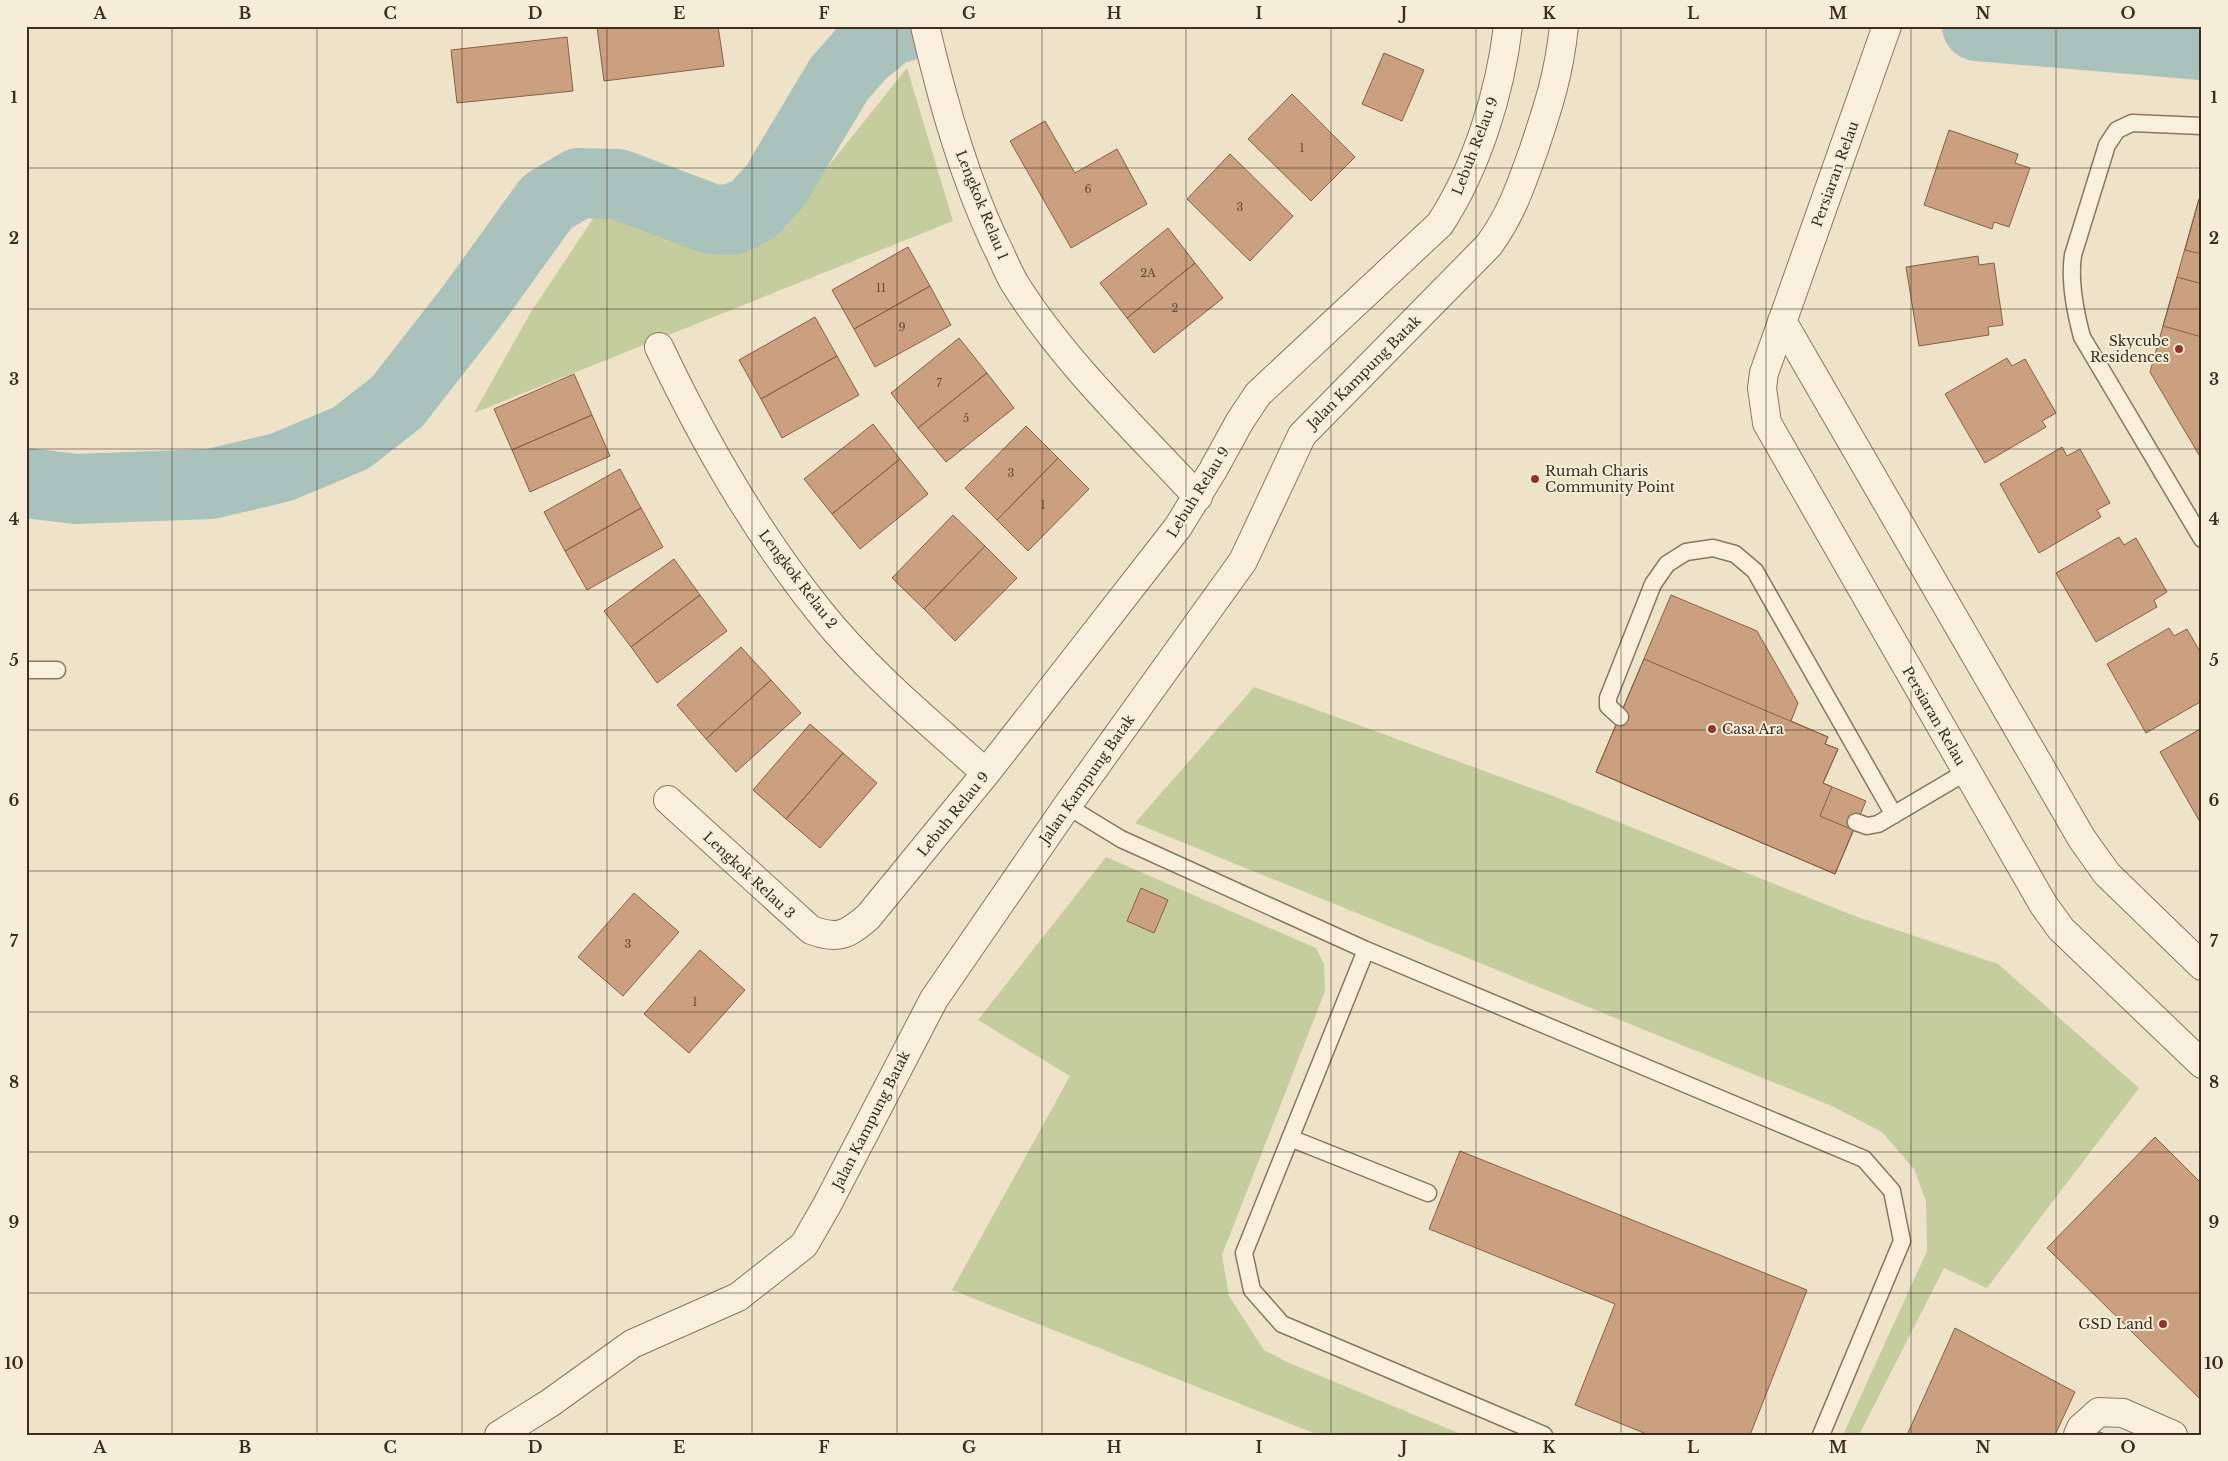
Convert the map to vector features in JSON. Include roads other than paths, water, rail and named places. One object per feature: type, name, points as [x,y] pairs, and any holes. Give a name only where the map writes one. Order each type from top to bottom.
[{"type":"street","name":"Lebuh Relau 9","points":[[838,936],[852,932],[868,917],[986,773],[1178,527],[1198,497],[1240,420],[1258,394],[1440,224],[1467,176],[1494,97],[1508,26]]},
{"type":"street","name":"Jalan Kampung Batak","points":[[499,1435],[550,1403],[632,1344],[738,1297],[804,1245],[827,1205],[934,999],[1067,806],[1244,561],[1306,431],[1489,246],[1502,227],[1515,204],[1554,89],[1561,60],[1564,26]]},
{"type":"street","name":"Persiaran Relau","points":[[1887,26],[1764,373],[1762,388],[1767,423],[2043,904],[2061,930],[2202,1064]]},
{"type":"street","name":"Lengkok Relau 1","points":[[928,38],[962,156],[985,221],[1014,282],[1044,326],[1074,364],[1198,497]]},
{"type":"street","points":[[1782,321],[2086,845],[2107,874],[2202,966]]},
{"type":"street","name":"Lengkok Relau 2","points":[[659,347],[685,401],[753,520],[821,613],[902,697],[986,773]]},
{"type":"street","name":"Lengkok Relau 3","points":[[668,800],[800,923],[824,935],[838,936]]},
{"type":"street","points":[[2078,1435],[2081,1428],[2098,1412],[2122,1413],[2173,1435]]},
{"type":"lane","points":[[2202,126],[2132,123],[2117,130],[2107,144],[2073,255],[2071,272],[2082,337],[2202,539]]},
{"type":"lane","points":[[1620,717],[1608,706],[1608,698],[1653,584],[1666,564],[1686,552],[1713,548],[1734,554],[1755,571],[1894,815]]},
{"type":"lane","points":[[26,670],[57,670]]},
{"type":"lane","points":[[1856,822],[1867,826],[1878,824],[1966,772]]},
{"type":"lane","points":[[1067,806],[1121,839],[1366,950],[1864,1159],[1892,1191],[1902,1241],[1821,1435]]},
{"type":"lane","points":[[1366,950],[1244,1254],[1252,1290],[1282,1324],[1544,1435]]},
{"type":"lane","points":[[1290,1138],[1428,1193]]},
{"type":"waterway","points":[[26,483],[76,489],[211,484],[282,467],[351,438],[397,402],[472,306],[547,202],[579,183],[618,184],[711,219],[732,220],[754,209],[775,186],[839,79],[862,53],[889,31],[906,26]]},
{"type":"waterway","points":[[1977,26],[2202,45]]},
{"type":"place","name":"Skycube Residences","points":[[2179,349]]},
{"type":"place","name":"Rumah Charis Community Point","points":[[1535,479]]},
{"type":"place","name":"Casa Ara","points":[[1712,729]]},
{"type":"place","name":"GSD Land","points":[[2163,1324]]}]
